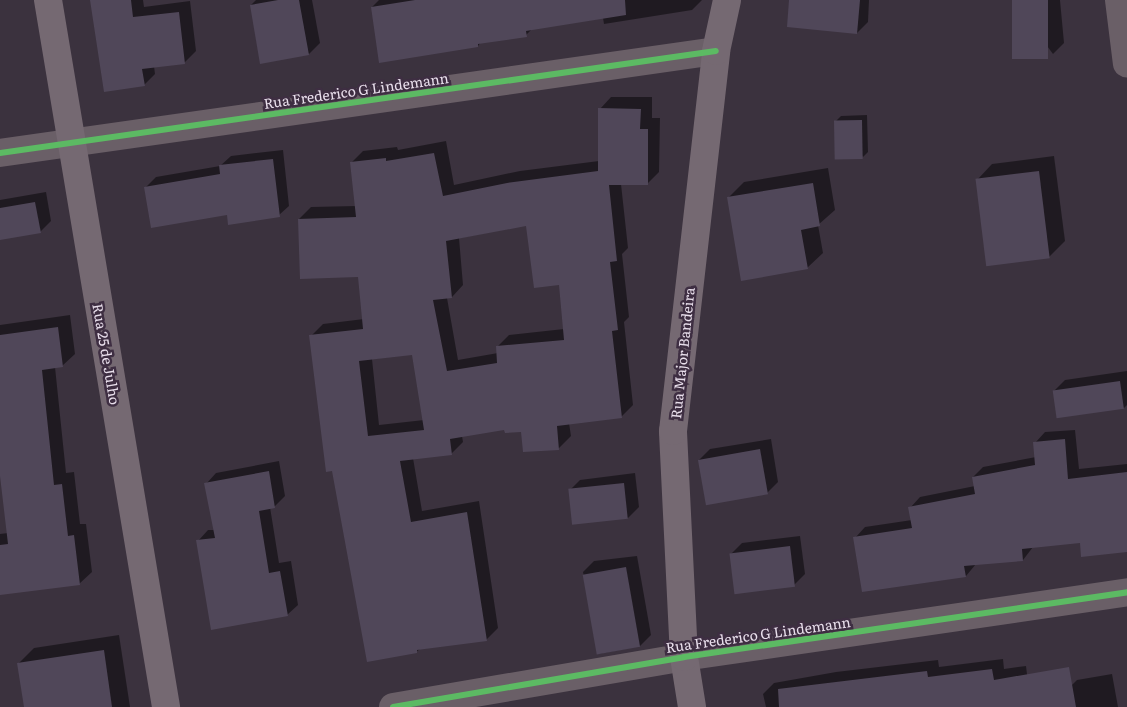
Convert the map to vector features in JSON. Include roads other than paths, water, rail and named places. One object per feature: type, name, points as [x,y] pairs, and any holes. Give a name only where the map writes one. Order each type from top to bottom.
[{"type":"main road","name":"Rua 25 de Julho","points":[[48,0],[166,707]]},
{"type":"main road","name":"Rua Major Bandeira","points":[[692,707],[684,657],[673,431],[716,51],[727,0]]},
{"type":"street","points":[[1119,0],[1127,64]]},
{"type":"street","name":"Rua Frederico G Lindemann","points":[[0,153],[716,51]]},
{"type":"street","name":"Rua Frederico G Lindemann","points":[[393,707],[684,657],[1127,592]]}]
